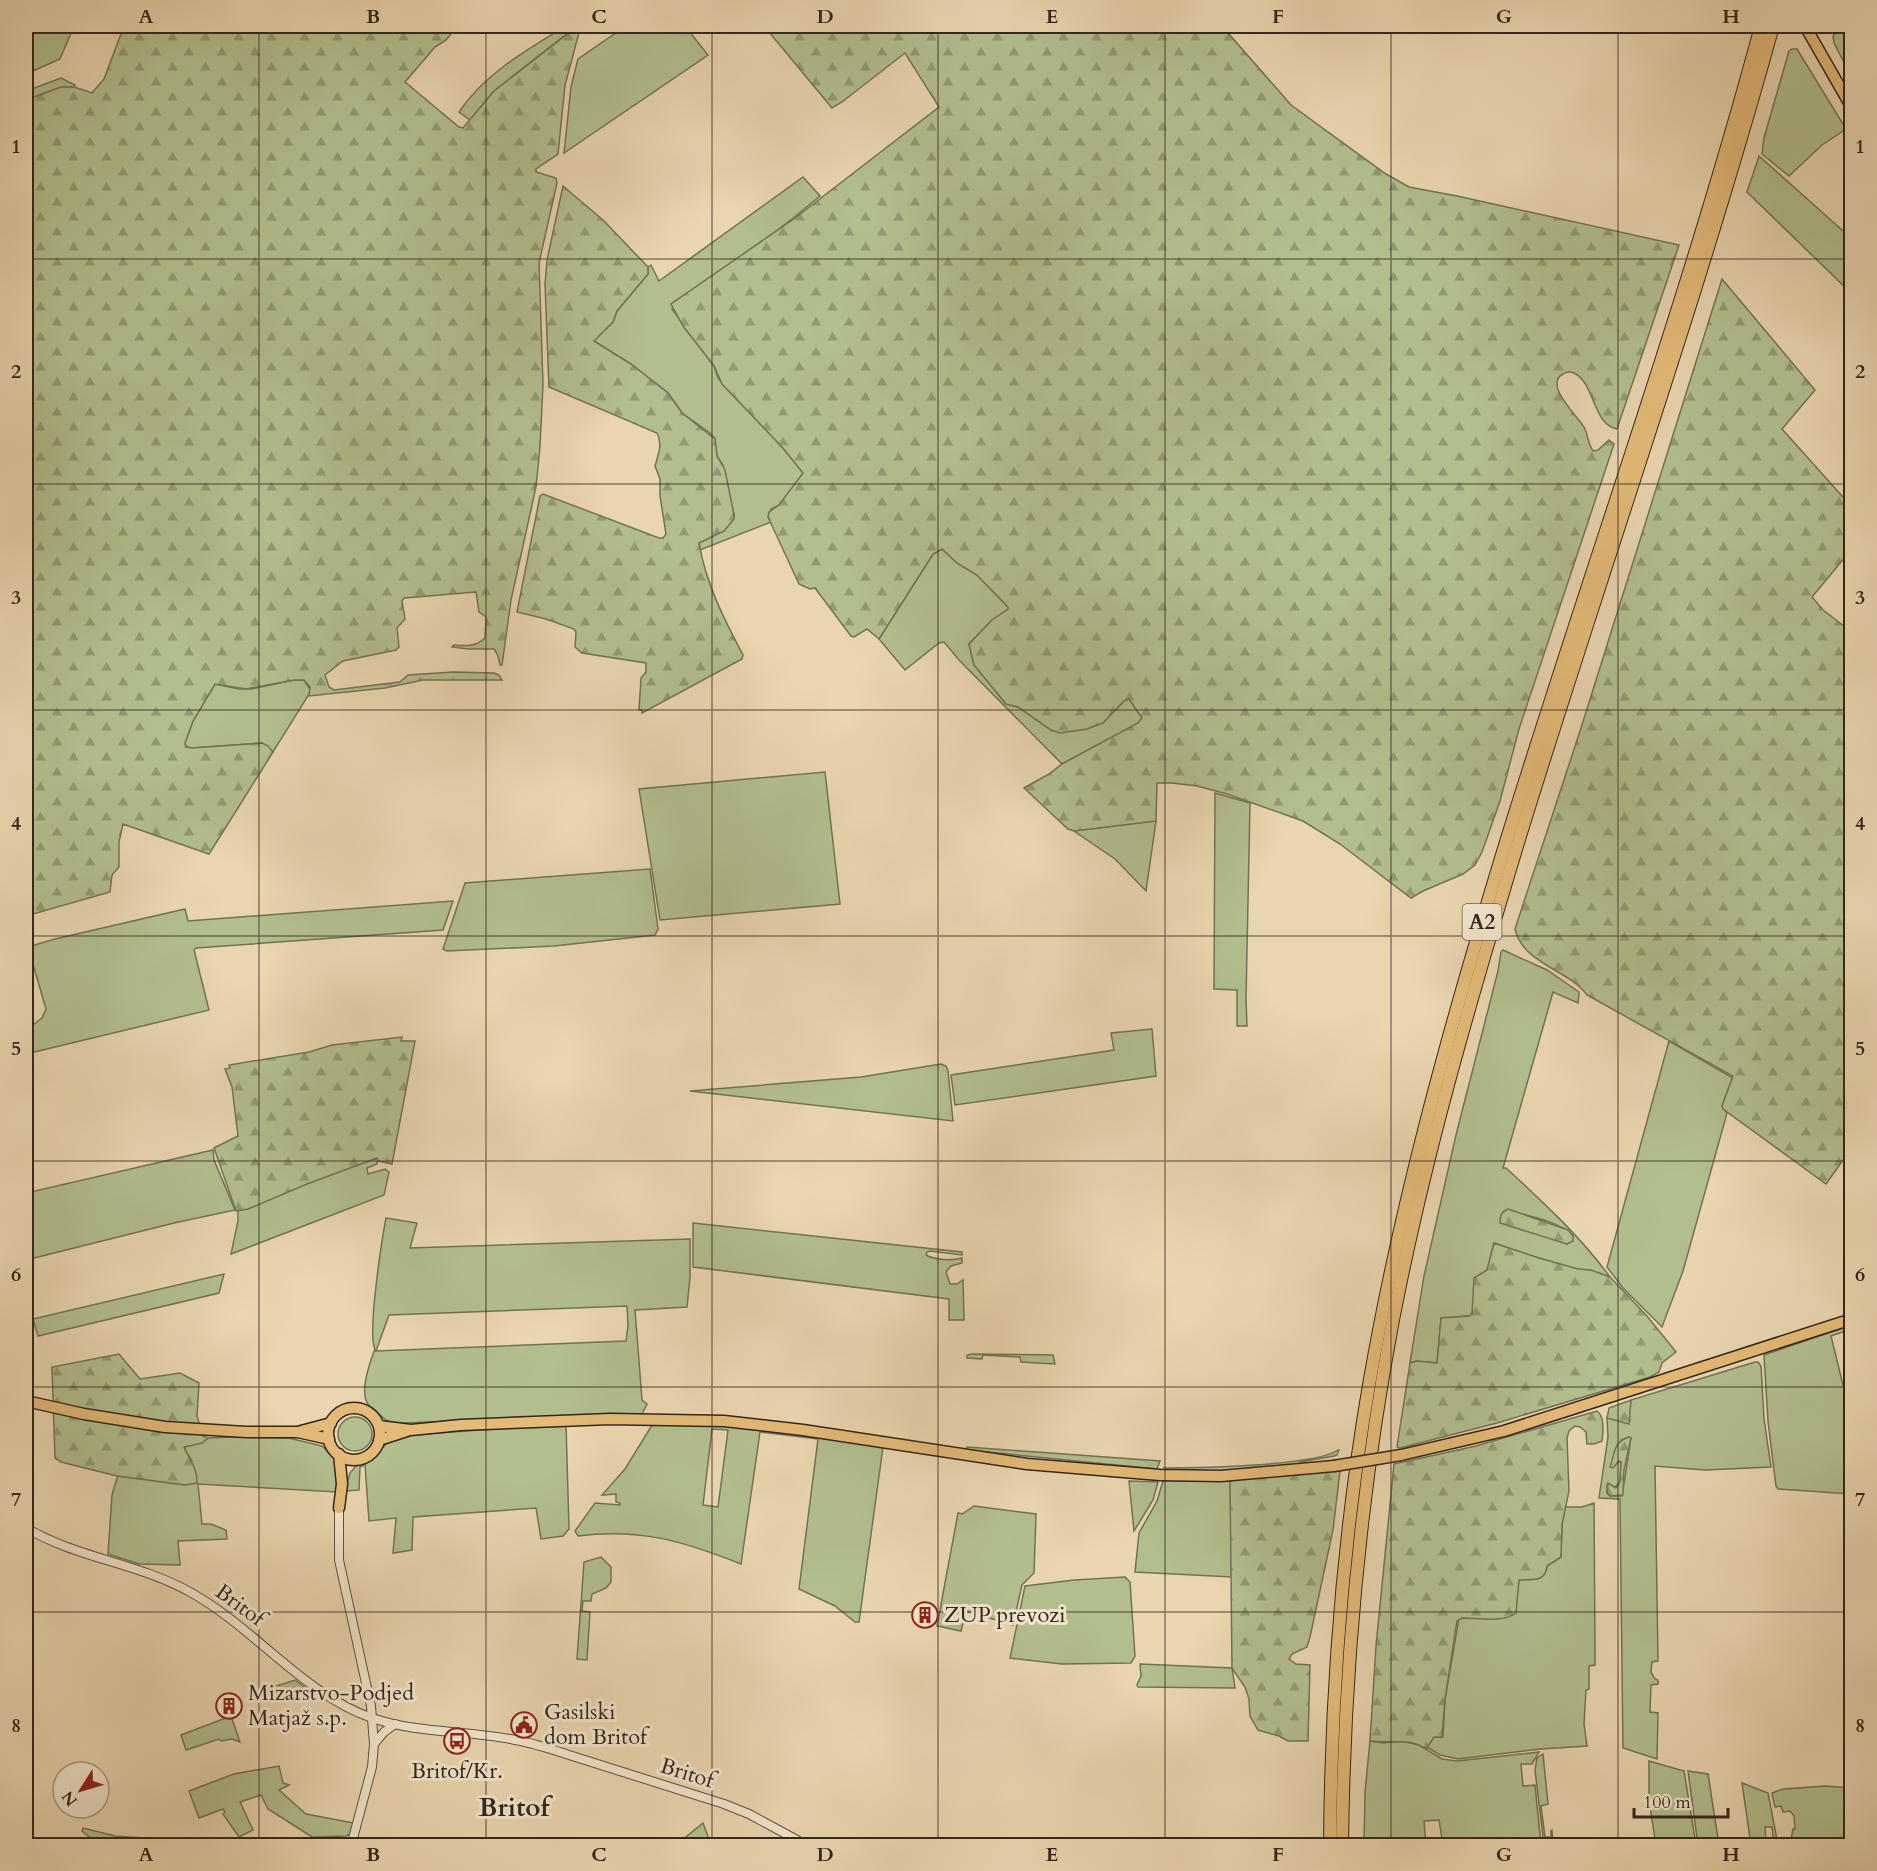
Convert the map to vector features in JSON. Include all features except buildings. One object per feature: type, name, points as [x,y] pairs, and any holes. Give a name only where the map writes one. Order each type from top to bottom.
[{"type":"highway","name":"A2","points":[[1330,1845],[1339,1620],[1347,1540],[1369,1385],[1407,1198],[1445,1048],[1485,911],[1537,741],[1704,224],[1761,26]]},
{"type":"highway","name":"A2","points":[[1342,1845],[1346,1707],[1360,1535],[1380,1390],[1422,1189],[1450,1076],[1494,922],[1715,226],[1773,26]]},
{"type":"main road","points":[[1805,26],[1851,108]]},
{"type":"main road","points":[[379,1440],[411,1430],[461,1425],[601,1419],[724,1421],[803,1430],[1027,1464],[1160,1475],[1221,1476],[1334,1466],[1401,1455],[1504,1431],[1613,1398],[1851,1319]]},
{"type":"main road","points":[[26,1401],[84,1414],[165,1427],[210,1431],[298,1432],[329,1439]]},
{"type":"main road","points":[[298,1432],[331,1423],[343,1410],[356,1408],[370,1413],[379,1426],[379,1440],[370,1454],[354,1460],[339,1454]]},
{"type":"main road","points":[[331,1423],[329,1439],[339,1454],[342,1484],[339,1508]]},
{"type":"main road","points":[[379,1426],[411,1430]]},
{"type":"main road","points":[[342,1484],[354,1460]]},
{"type":"street","points":[[339,1508],[339,1560],[373,1718],[374,1744],[369,1783],[351,1845]]},
{"type":"street","name":"Britof","points":[[26,1528],[71,1549],[143,1571],[188,1590],[221,1611],[319,1690],[373,1718],[395,1725],[434,1731],[519,1740],[724,1804],[749,1814],[808,1845]]},
{"type":"street","points":[[346,1706],[359,1705],[366,1692]]},
{"type":"street","points":[[374,1744],[384,1732],[395,1725]]},
{"type":"green space","points":[[30,26],[74,26],[60,59],[26,74],[26,33]]},
{"type":"green space","points":[[124,26],[447,26],[452,33],[435,47],[405,82],[463,128],[494,91],[574,29],[580,29],[565,85],[558,154],[536,169],[536,172],[556,178],[557,183],[539,263],[543,384],[536,487],[511,600],[502,665],[494,649],[452,647],[454,645],[467,646],[485,638],[486,617],[479,612],[476,592],[404,598],[402,601],[405,619],[397,628],[399,647],[396,650],[343,661],[325,675],[329,687],[334,690],[400,682],[408,675],[453,672],[494,673],[502,680],[423,680],[385,688],[309,696],[310,687],[304,680],[246,689],[215,684],[193,721],[185,743],[186,747],[262,743],[273,752],[209,854],[123,824],[119,842],[119,867],[112,875],[110,892],[26,916],[26,100],[61,87],[74,87],[92,93],[104,79]]},
{"type":"green space","points":[[566,26],[582,26],[580,29],[573,29],[494,91],[470,120],[459,112],[469,98],[494,74],[522,53]]},
{"type":"green space","points":[[626,26],[685,26],[708,55],[564,153],[571,87],[578,59]]},
{"type":"green space","points":[[764,26],[1222,26],[1291,105],[1386,174],[1409,187],[1679,245],[1617,429],[1609,426],[1603,420],[1587,387],[1576,374],[1566,372],[1558,379],[1557,386],[1560,394],[1585,429],[1593,451],[1598,450],[1609,440],[1614,444],[1519,729],[1500,801],[1475,865],[1463,874],[1411,898],[1340,844],[1303,821],[1227,794],[1197,786],[1172,783],[1157,783],[1156,821],[1074,831],[1068,829],[1024,788],[1062,764],[1138,723],[1142,718],[1129,699],[1124,701],[1103,723],[1087,729],[1060,733],[1051,730],[1018,707],[1006,704],[974,665],[969,644],[1008,607],[977,575],[957,563],[942,549],[933,554],[879,639],[867,629],[854,637],[851,636],[815,588],[810,589],[799,584],[768,517],[769,512],[779,505],[803,473],[782,447],[722,384],[714,366],[683,326],[671,304],[795,218],[939,107],[905,53],[832,108]]},
{"type":"green space","points":[[1842,26],[1851,26],[1851,76],[1834,43],[1833,36]]},
{"type":"green space","points":[[1797,49],[1846,129],[1822,145],[1789,176],[1762,154],[1764,138],[1789,51]]},
{"type":"green space","points":[[61,78],[75,85],[74,87],[60,88],[26,100],[26,91]]},
{"type":"green space","points":[[1759,156],[1851,238],[1851,293],[1747,192]]},
{"type":"green space","points":[[803,177],[820,196],[749,252],[674,302],[672,309],[714,366],[718,378],[804,473],[779,505],[771,509],[768,517],[771,522],[700,550],[699,543],[724,531],[734,515],[723,465],[717,456],[715,439],[682,413],[668,393],[594,339],[613,322],[617,311],[648,274],[648,267],[651,265],[659,281]]},
{"type":"green space","points":[[563,186],[604,221],[648,267],[648,274],[617,311],[613,322],[594,341],[631,364],[668,393],[682,413],[715,439],[717,456],[725,470],[734,515],[734,519],[724,531],[699,543],[711,587],[743,655],[742,659],[642,713],[642,710],[639,710],[641,678],[646,672],[646,663],[582,653],[575,647],[576,632],[574,629],[517,612],[540,496],[543,494],[659,538],[663,538],[666,534],[660,496],[660,479],[655,466],[660,445],[657,433],[549,387],[545,284],[547,260]]},
{"type":"green space","points":[[1722,279],[1815,390],[1782,429],[1851,506],[1851,550],[1812,597],[1823,610],[1852,632],[1852,1157],[1848,1154],[1846,1156],[1826,1184],[1723,1109],[1722,1106],[1733,1076],[1587,995],[1579,986],[1527,950],[1515,929],[1581,728]]},
{"type":"green space","points":[[942,549],[957,563],[977,575],[1009,609],[992,620],[969,644],[974,665],[1006,704],[1018,707],[1051,730],[1102,721],[1129,699],[1142,718],[1138,724],[1062,764],[944,642],[939,643],[905,670],[879,639],[933,554]]},
{"type":"green space","points":[[304,680],[311,691],[273,752],[262,743],[186,747],[185,743],[193,721],[215,684],[251,689]]},
{"type":"green space","points":[[825,772],[840,904],[660,920],[639,789]]},
{"type":"green space","points":[[1215,793],[1250,803],[1247,1026],[1237,1026],[1237,990],[1214,989]]},
{"type":"green space","points":[[1156,821],[1146,891],[1115,859],[1074,831]]},
{"type":"green space","points":[[650,869],[658,929],[655,935],[554,946],[447,951],[443,949],[465,883]]},
{"type":"green space","points":[[453,901],[443,930],[196,948],[194,950],[209,1010],[26,1054],[26,1030],[42,1018],[46,1009],[28,947],[185,909],[188,921]]},
{"type":"green space","points":[[1503,950],[1547,970],[1579,992],[1578,1003],[1553,992],[1503,1168],[1506,1168],[1561,1220],[1610,1277],[1556,1264],[1494,1243],[1472,1314],[1441,1318],[1437,1363],[1417,1361],[1410,1363],[1424,1276]],"holes":[[[1522,1214],[1556,1224],[1573,1236],[1567,1244],[1557,1240]]]},
{"type":"green space","points":[[1152,1029],[1156,1076],[955,1105],[951,1075],[1114,1050],[1111,1033]]},
{"type":"green space","points":[[402,1037],[401,1041],[415,1041],[392,1164],[378,1161],[377,1158],[248,1209],[236,1211],[214,1148],[238,1136],[232,1087],[225,1069],[230,1068],[229,1065],[309,1052],[332,1045]]},
{"type":"green space","points":[[1669,1041],[1733,1078],[1722,1106],[1727,1113],[1683,1271],[1662,1327],[1623,1288],[1607,1267]]},
{"type":"green space","points":[[941,1064],[946,1066],[948,1071],[953,1121],[690,1091],[861,1077]]},
{"type":"green space","points":[[213,1150],[214,1160],[235,1210],[26,1260],[26,1193]]},
{"type":"green space","points":[[378,1158],[377,1164],[367,1168],[368,1174],[385,1169],[389,1172],[384,1195],[231,1254],[238,1210],[248,1209],[314,1180]]},
{"type":"green space","points":[[1508,1209],[1568,1230],[1573,1236],[1573,1241],[1567,1244],[1500,1223],[1501,1214]]},
{"type":"green space","points":[[386,1218],[417,1223],[410,1248],[690,1239],[687,1307],[635,1310],[642,1400],[647,1404],[642,1414],[403,1423],[390,1422],[385,1419],[368,1405],[365,1385],[375,1349],[374,1307]],"holes":[[[627,1306],[626,1341],[376,1351],[389,1315]]]},
{"type":"green space","points":[[693,1223],[962,1252],[962,1255],[930,1251],[926,1255],[943,1260],[962,1258],[962,1263],[951,1266],[946,1272],[950,1284],[957,1284],[963,1280],[964,1320],[949,1320],[949,1299],[693,1267]]},
{"type":"green space","points":[[1494,1243],[1610,1277],[1647,1316],[1676,1352],[1662,1363],[1659,1372],[1650,1377],[1497,1423],[1397,1447],[1410,1363],[1417,1361],[1437,1363],[1441,1318],[1472,1314],[1474,1278],[1487,1270]]},
{"type":"green space","points":[[224,1274],[219,1293],[38,1336],[33,1319]]},
{"type":"green space","points":[[1851,1325],[1851,1329],[1831,1336],[1851,1418],[1851,1494],[1778,1489],[1768,1421],[1764,1355]]},
{"type":"green space","points":[[119,1354],[140,1379],[180,1373],[199,1383],[197,1416],[203,1436],[208,1438],[202,1443],[184,1447],[195,1469],[197,1483],[185,1485],[117,1476],[61,1462],[55,1458],[52,1367]]},
{"type":"green space","points":[[972,1354],[1053,1355],[1055,1364],[1021,1362],[1020,1357],[983,1355],[982,1359],[967,1358],[967,1355]]},
{"type":"green space","points":[[1758,1362],[1761,1366],[1764,1419],[1771,1467],[1705,1470],[1655,1466],[1658,1661],[1652,1662],[1651,1672],[1658,1680],[1658,1684],[1651,1685],[1650,1712],[1658,1713],[1657,1759],[1623,1748],[1620,1499],[1599,1498],[1608,1437],[1607,1418],[1630,1421],[1631,1400]],"holes":[[[1631,1438],[1622,1496],[1610,1496],[1607,1493],[1607,1485],[1614,1488],[1620,1482],[1621,1440]]]},
{"type":"green space","points":[[1631,1400],[1629,1424],[1607,1418],[1609,1408]]},
{"type":"green space","points":[[1597,1411],[1602,1420],[1602,1441],[1587,1444],[1586,1432],[1575,1426],[1569,1431],[1567,1438],[1569,1491],[1562,1524],[1561,1557],[1547,1566],[1541,1578],[1519,1580],[1516,1613],[1497,1619],[1462,1618],[1457,1621],[1445,1699],[1442,1737],[1434,1737],[1426,1749],[1406,1742],[1370,1741],[1376,1646],[1394,1464],[1476,1446]]},
{"type":"green space","points":[[355,1417],[367,1422],[372,1434],[367,1446],[355,1451],[343,1446],[338,1434],[343,1422]]},
{"type":"green space","points":[[654,1422],[752,1427],[883,1447],[859,1622],[855,1622],[835,1606],[799,1589],[818,1439],[760,1432],[741,1564],[661,1538],[621,1534],[578,1536],[575,1531],[595,1503],[620,1505],[616,1502],[616,1494],[602,1495],[625,1469]],"holes":[[[712,1429],[728,1430],[718,1507],[703,1505]]]},
{"type":"green space","points":[[566,1424],[569,1529],[563,1536],[541,1539],[536,1508],[413,1517],[412,1550],[393,1553],[396,1518],[369,1521],[365,1465],[360,1467],[359,1490],[345,1491],[350,1473],[357,1465],[371,1460],[389,1441],[407,1435]]},
{"type":"green space","points":[[208,1438],[289,1438],[322,1446],[337,1461],[337,1492],[198,1484],[202,1524],[211,1524],[226,1530],[227,1539],[178,1541],[180,1565],[139,1564],[108,1554],[112,1495],[118,1475],[192,1461],[185,1450],[186,1442],[202,1443]]},
{"type":"green space","points":[[1631,1438],[1624,1470],[1623,1495],[1610,1496],[1607,1493],[1608,1483],[1616,1488],[1620,1482],[1621,1462],[1619,1461],[1613,1468],[1610,1467],[1614,1453],[1617,1445]]},
{"type":"green space","points":[[967,1447],[1160,1461],[1157,1469],[967,1450]]},
{"type":"green space","points":[[1339,1450],[1337,1455],[1300,1462],[1299,1465],[1229,1471],[1167,1471],[1164,1468],[1281,1463],[1305,1460]]},
{"type":"green space","points":[[1340,1471],[1333,1530],[1310,1637],[1307,1647],[1292,1654],[1289,1659],[1296,1664],[1310,1665],[1308,1741],[1288,1741],[1258,1730],[1250,1716],[1249,1699],[1245,1687],[1232,1668],[1230,1480]]},
{"type":"green space","points":[[1230,1480],[1232,1577],[1135,1572],[1139,1533],[1157,1501],[1163,1481]]},
{"type":"green space","points":[[1129,1481],[1158,1482],[1153,1500],[1134,1531]]},
{"type":"green space","points":[[1594,1503],[1595,1665],[1589,1666],[1589,1689],[1586,1690],[1584,1724],[1587,1746],[1458,1759],[1440,1755],[1427,1747],[1434,1737],[1443,1737],[1445,1699],[1459,1618],[1515,1613],[1519,1579],[1541,1578],[1547,1566],[1561,1557],[1565,1507],[1582,1507]]},
{"type":"green space","points":[[974,1506],[1036,1514],[1034,1573],[1022,1585],[1013,1625],[966,1611],[961,1631],[937,1626],[958,1513],[962,1514]]},
{"type":"green space","points":[[601,1557],[611,1567],[611,1582],[606,1588],[592,1594],[591,1601],[583,1601],[582,1611],[590,1612],[587,1660],[577,1659],[584,1562]]},
{"type":"green space","points":[[1125,1577],[1130,1582],[1135,1656],[1131,1663],[1062,1664],[1010,1658],[1025,1586]]},
{"type":"green space","points":[[1140,1664],[1232,1668],[1235,1688],[1138,1687],[1141,1676]]},
{"type":"green space","points":[[295,1680],[313,1694],[292,1700],[269,1702],[268,1699],[271,1697],[267,1689]]},
{"type":"green space","points":[[231,1716],[240,1742],[232,1739],[221,1741],[219,1739],[186,1750],[181,1735]]},
{"type":"green space","points":[[1370,1741],[1383,1743],[1402,1741],[1419,1745],[1442,1759],[1457,1761],[1539,1752],[1532,1764],[1521,1764],[1523,1786],[1535,1785],[1541,1845],[1443,1845],[1439,1820],[1424,1821],[1426,1845],[1364,1846],[1365,1792]]},
{"type":"green space","points":[[1543,1754],[1548,1804],[1541,1806],[1545,1837],[1551,1837],[1552,1830],[1553,1845],[1544,1845],[1535,1770],[1537,1758]]},
{"type":"green space","points":[[1649,1761],[1684,1771],[1696,1845],[1656,1845],[1649,1800]]},
{"type":"green space","points":[[279,1766],[283,1783],[289,1785],[279,1790],[306,1814],[354,1823],[350,1834],[312,1837],[268,1809],[261,1795],[240,1802],[253,1830],[239,1837],[223,1814],[225,1812],[223,1809],[199,1818],[189,1791],[234,1774]]},
{"type":"green space","points":[[1688,1771],[1708,1774],[1719,1845],[1698,1845]]},
{"type":"green space","points":[[1742,1783],[1768,1793],[1778,1845],[1774,1845],[1772,1827],[1765,1827],[1766,1845],[1763,1845],[1762,1840],[1756,1842],[1756,1845],[1751,1845]]},
{"type":"green space","points":[[1825,1786],[1851,1788],[1851,1845],[1790,1845],[1793,1829],[1795,1829],[1794,1816],[1790,1811],[1783,1812],[1781,1806],[1775,1807],[1772,1793],[1783,1789]]},
{"type":"green space","points":[[703,1823],[709,1839],[698,1845],[676,1845]]},
{"type":"green space","points":[[83,1828],[115,1836],[143,1838],[141,1845],[99,1845],[82,1831]]},
{"type":"place","name":"ZUP prevozi","points":[[925,1615]]},
{"type":"place","name":"Mizarstvo-Podjed Matjaž s.p.","points":[[229,1706]]},
{"type":"place","name":"Gasilski dom Britof","points":[[524,1725]]},
{"type":"place","name":"Britof/Kr.","points":[[457,1741]]},
{"type":"district","name":"Britof","points":[[514,1807]]}]
